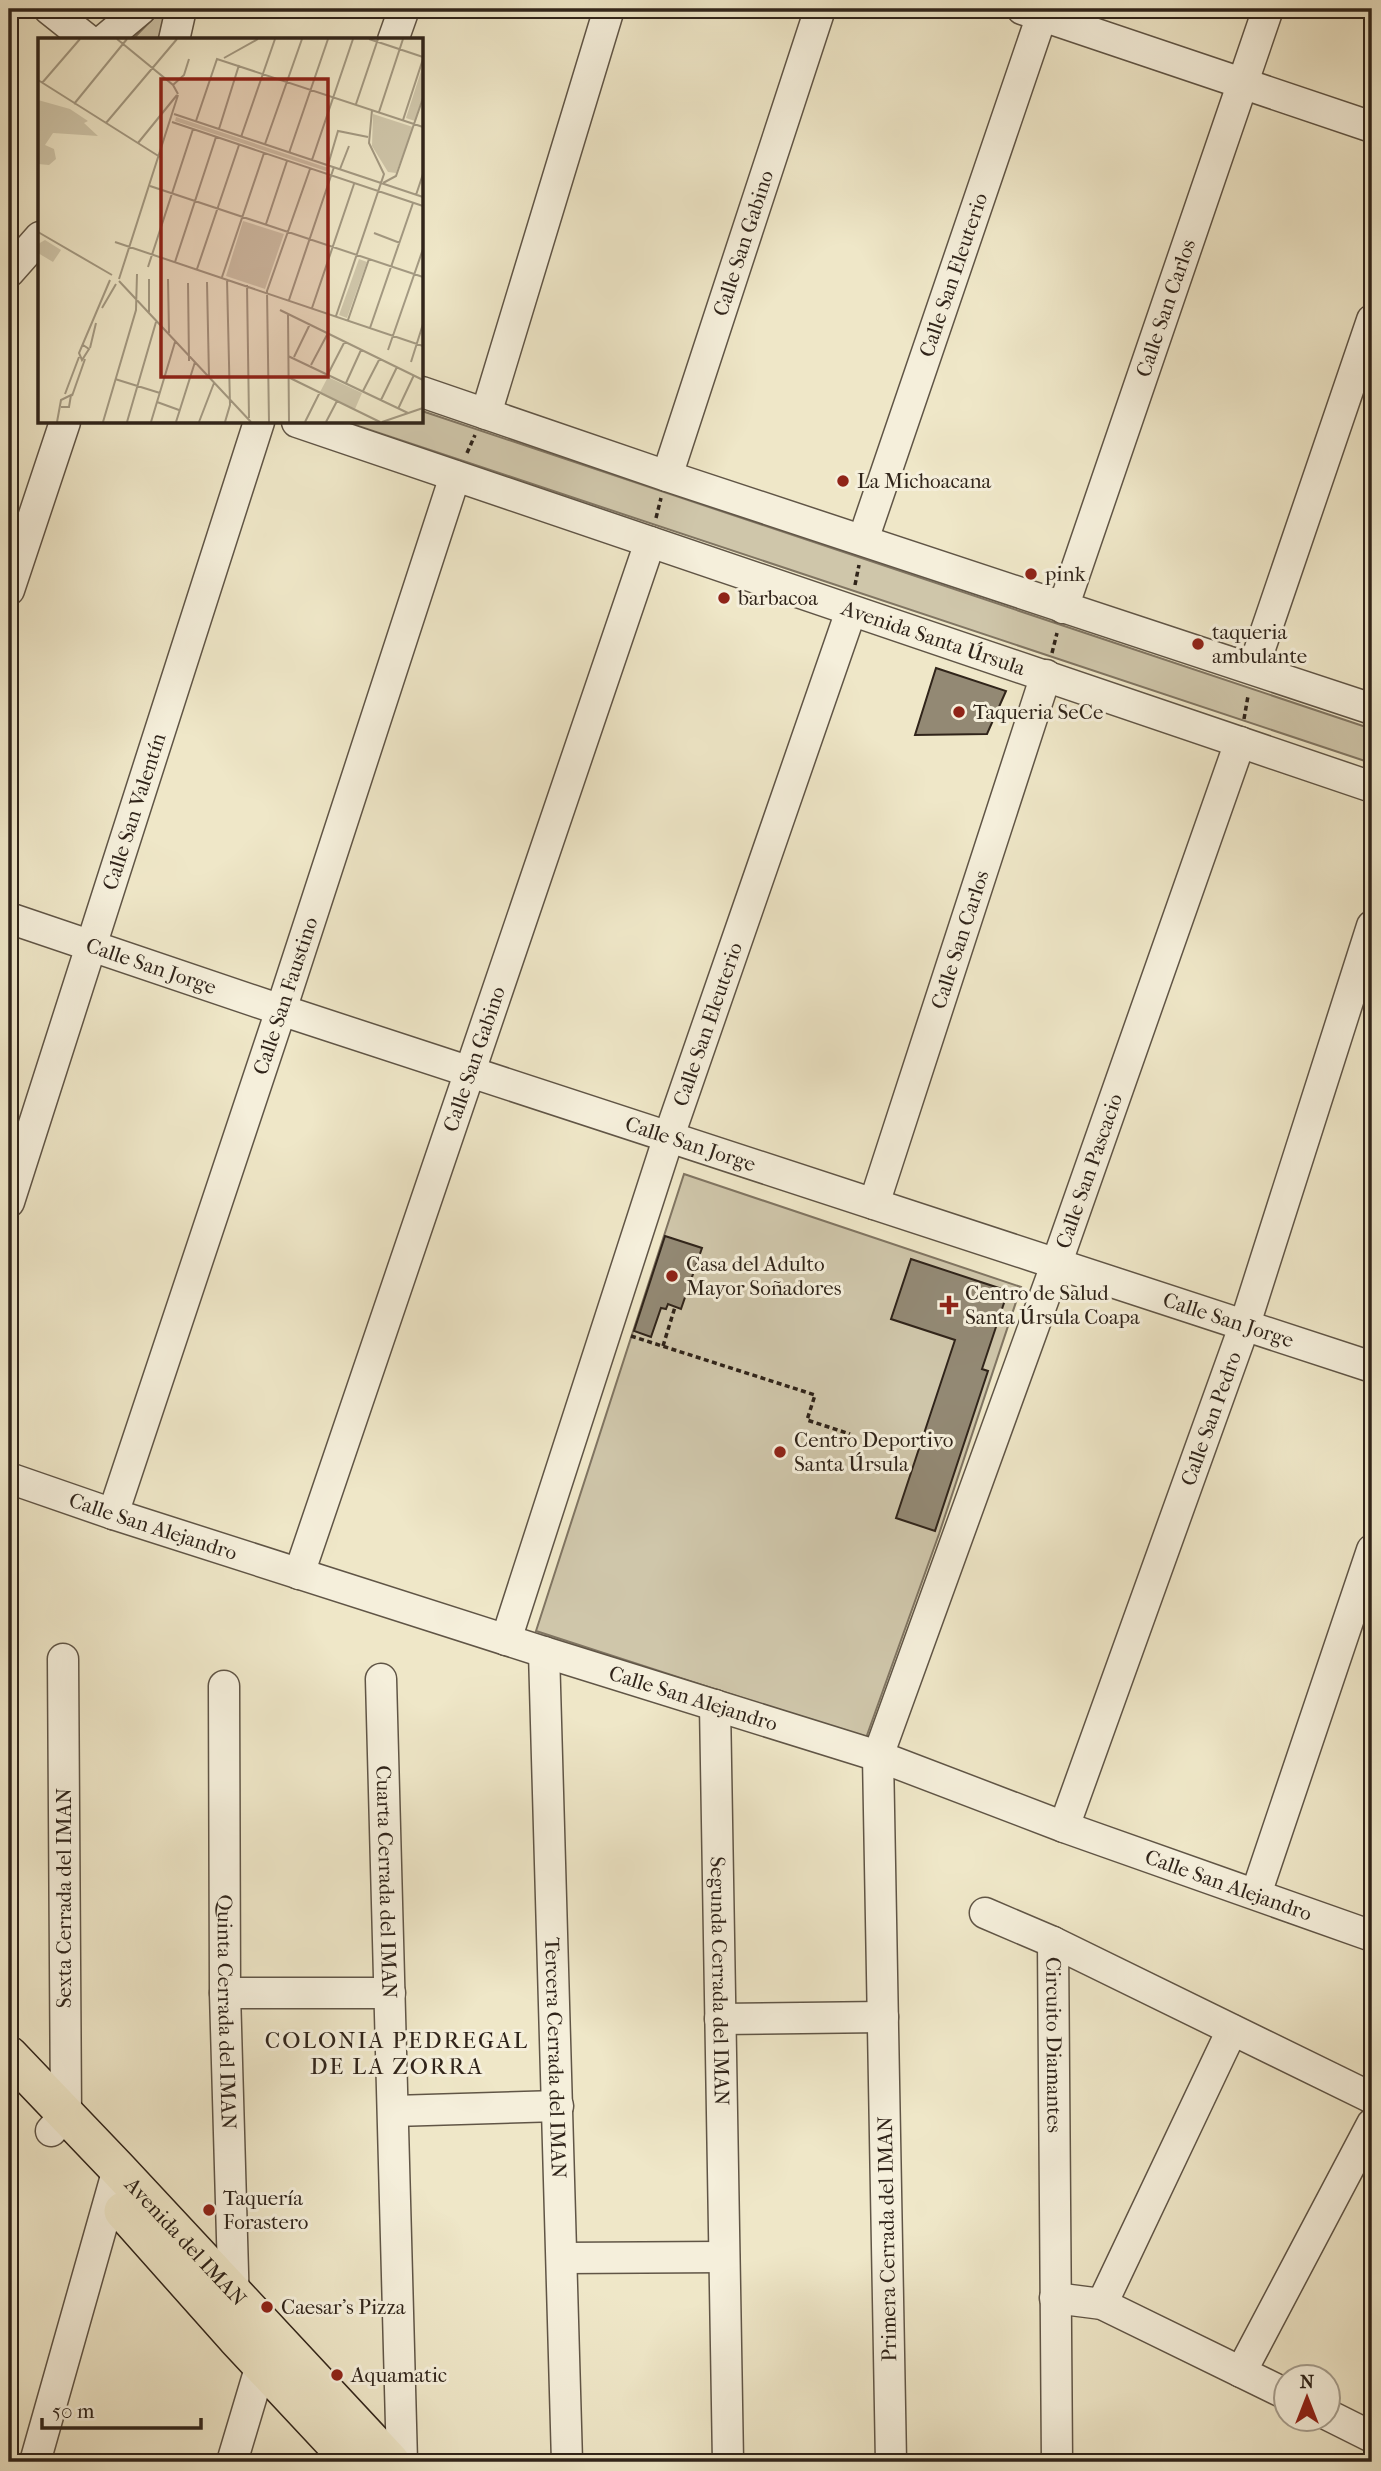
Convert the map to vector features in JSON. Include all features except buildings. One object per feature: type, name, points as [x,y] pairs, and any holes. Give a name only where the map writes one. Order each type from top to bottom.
[{"type":"main road","name":"Avenida del IMAN","points":[[9,2055],[58,2123],[114,2183],[234,2295],[270,2355],[352,2462]]},
{"type":"main road","name":"Avenida del IMAN","points":[[9,2086],[58,2123]]},
{"type":"main road","name":"Avenida del IMAN","points":[[114,2183],[236,2339],[270,2355],[391,2462]]},
{"type":"street","points":[[49,9],[86,38]]},
{"type":"street","points":[[106,38],[141,9]]},
{"type":"street","points":[[174,38],[181,9]]},
{"type":"street","points":[[394,38],[404,9]]},
{"type":"street","points":[[486,414],[609,9]]},
{"type":"street","name":"Calle San Gabino","points":[[667,476],[820,9]]},
{"type":"street","name":"Calle San Carlos","points":[[1063,608],[1268,9]]},
{"type":"street","points":[[1036,11],[1243,85],[1372,127]]},
{"type":"street","name":"Calle San Eleuterio","points":[[863,540],[1036,11]]},
{"type":"street","points":[[9,272],[38,239]]},
{"type":"street","points":[[1253,669],[1372,320]]},
{"type":"street","points":[[424,393],[667,476],[1372,709]]},
{"type":"street","points":[[9,590],[64,424]]},
{"type":"street","name":"Calle San Valentín","points":[[9,1202],[258,424]]},
{"type":"street","name":"Avenida Santa Úrsula","points":[[303,424],[1372,786]]},
{"type":"street","name":"Calle San Faustino","points":[[113,1514],[455,476]]},
{"type":"street","name":"Calle San Gabino","points":[[299,1574],[650,542]]},
{"type":"street","name":"Calle San Eleuterio","points":[[506,1640],[669,1136],[851,611]]},
{"type":"street","name":"Calle San Carlos","points":[[874,1204],[1046,675]]},
{"type":"street","name":"Calle San Pascacio","points":[[878,1756],[1056,1265],[1240,742]]},
{"type":"street","name":"Calle San Jorge","points":[[9,918],[281,1010],[1372,1367]]},
{"type":"street","name":"Calle San Pedro","points":[[1064,1827],[1245,1324],[1372,926]]},
{"type":"street","name":"Calle San Alejandro","points":[[9,1478],[299,1574],[878,1756],[1064,1827],[1372,1936]]},
{"type":"street","points":[[1256,1894],[1372,1550]]},
{"type":"street","name":"Tercera Cerrada del IMAN","points":[[544,1652],[567,2462]]},
{"type":"street","name":"Sexta Cerrada del IMAN","points":[[58,2123],[63,1659]]},
{"type":"street","name":"Cuarta Cerrada del IMAN","points":[[381,1679],[402,2462]]},
{"type":"street","name":"Quinta Cerrada del IMAN","points":[[224,1686],[225,1993],[236,2339]]},
{"type":"street","name":"Segunda Cerrada del IMAN","points":[[715,1706],[728,2462]]},
{"type":"street","name":"Primera Cerrada del IMAN","points":[[878,1756],[891,2462]]},
{"type":"street","points":[[985,1913],[1053,1942]]},
{"type":"street","name":"Circuito Diamantes","points":[[1057,2462],[1053,1942],[1372,2098]]},
{"type":"street","points":[[225,1993],[390,1993]]},
{"type":"street","points":[[720,2019],[883,2017]]},
{"type":"street","points":[[1102,2304],[1232,2030]]},
{"type":"street","points":[[394,2111],[558,2106]]},
{"type":"street","points":[[1241,2372],[1372,2124]]},
{"type":"street","points":[[35,2462],[114,2183]]},
{"type":"street","points":[[562,2258],[724,2257]]},
{"type":"street","points":[[1055,2298],[1102,2304],[1272,2387]]},
{"type":"street","points":[[232,2462],[270,2355]]},
{"type":"street","points":[[1342,2422],[1372,2437]]},
{"type":"path","points":[[455,476],[486,414]]},
{"type":"path","points":[[650,542],[667,476]]},
{"type":"path","points":[[851,611],[863,540]]},
{"type":"path","points":[[1046,675],[1063,608]]},
{"type":"path","points":[[1240,742],[1253,669]]},
{"type":"path","points":[[663,1346],[675,1307]]},
{"type":"path","points":[[631,1336],[815,1395],[807,1420],[850,1434]]},
{"type":"shaded area","points":[[162,9],[170,9],[163,38],[134,38]]},
{"type":"shaded area","points":[[424,412],[1372,729],[1371,763],[352,424],[424,424]]},
{"type":"shaded area","name":"Centro Deportivo Santa Úrsula","points":[[684,1174],[1021,1287],[939,1534],[866,1738],[536,1631]]},
{"type":"place","name":"La Michoacana","points":[[843,481]]},
{"type":"place","name":"pink","points":[[1031,574]]},
{"type":"place","name":"barbacoa","points":[[724,598]]},
{"type":"place","name":"taqueria ambulante","points":[[1198,644]]},
{"type":"place","name":"Taqueria SeCe","points":[[959,712]]},
{"type":"place","name":"Casa del Adulto Mayor Soñadores","points":[[672,1276]]},
{"type":"place","name":"Centro de Salud Santa Úrsula Coapa","points":[[949,1305]]},
{"type":"place","name":"Centro Deportivo Santa Úrsula","points":[[780,1452]]},
{"type":"place","name":"Taquería Forastero","points":[[209,2210]]},
{"type":"place","name":"Caesar's Pizza","points":[[267,2307]]},
{"type":"place","name":"Aquamatic","points":[[337,2375]]},
{"type":"district","name":"COLONIA PEDREGAL DE LA ZORRA","points":[[397,2053]]}]
